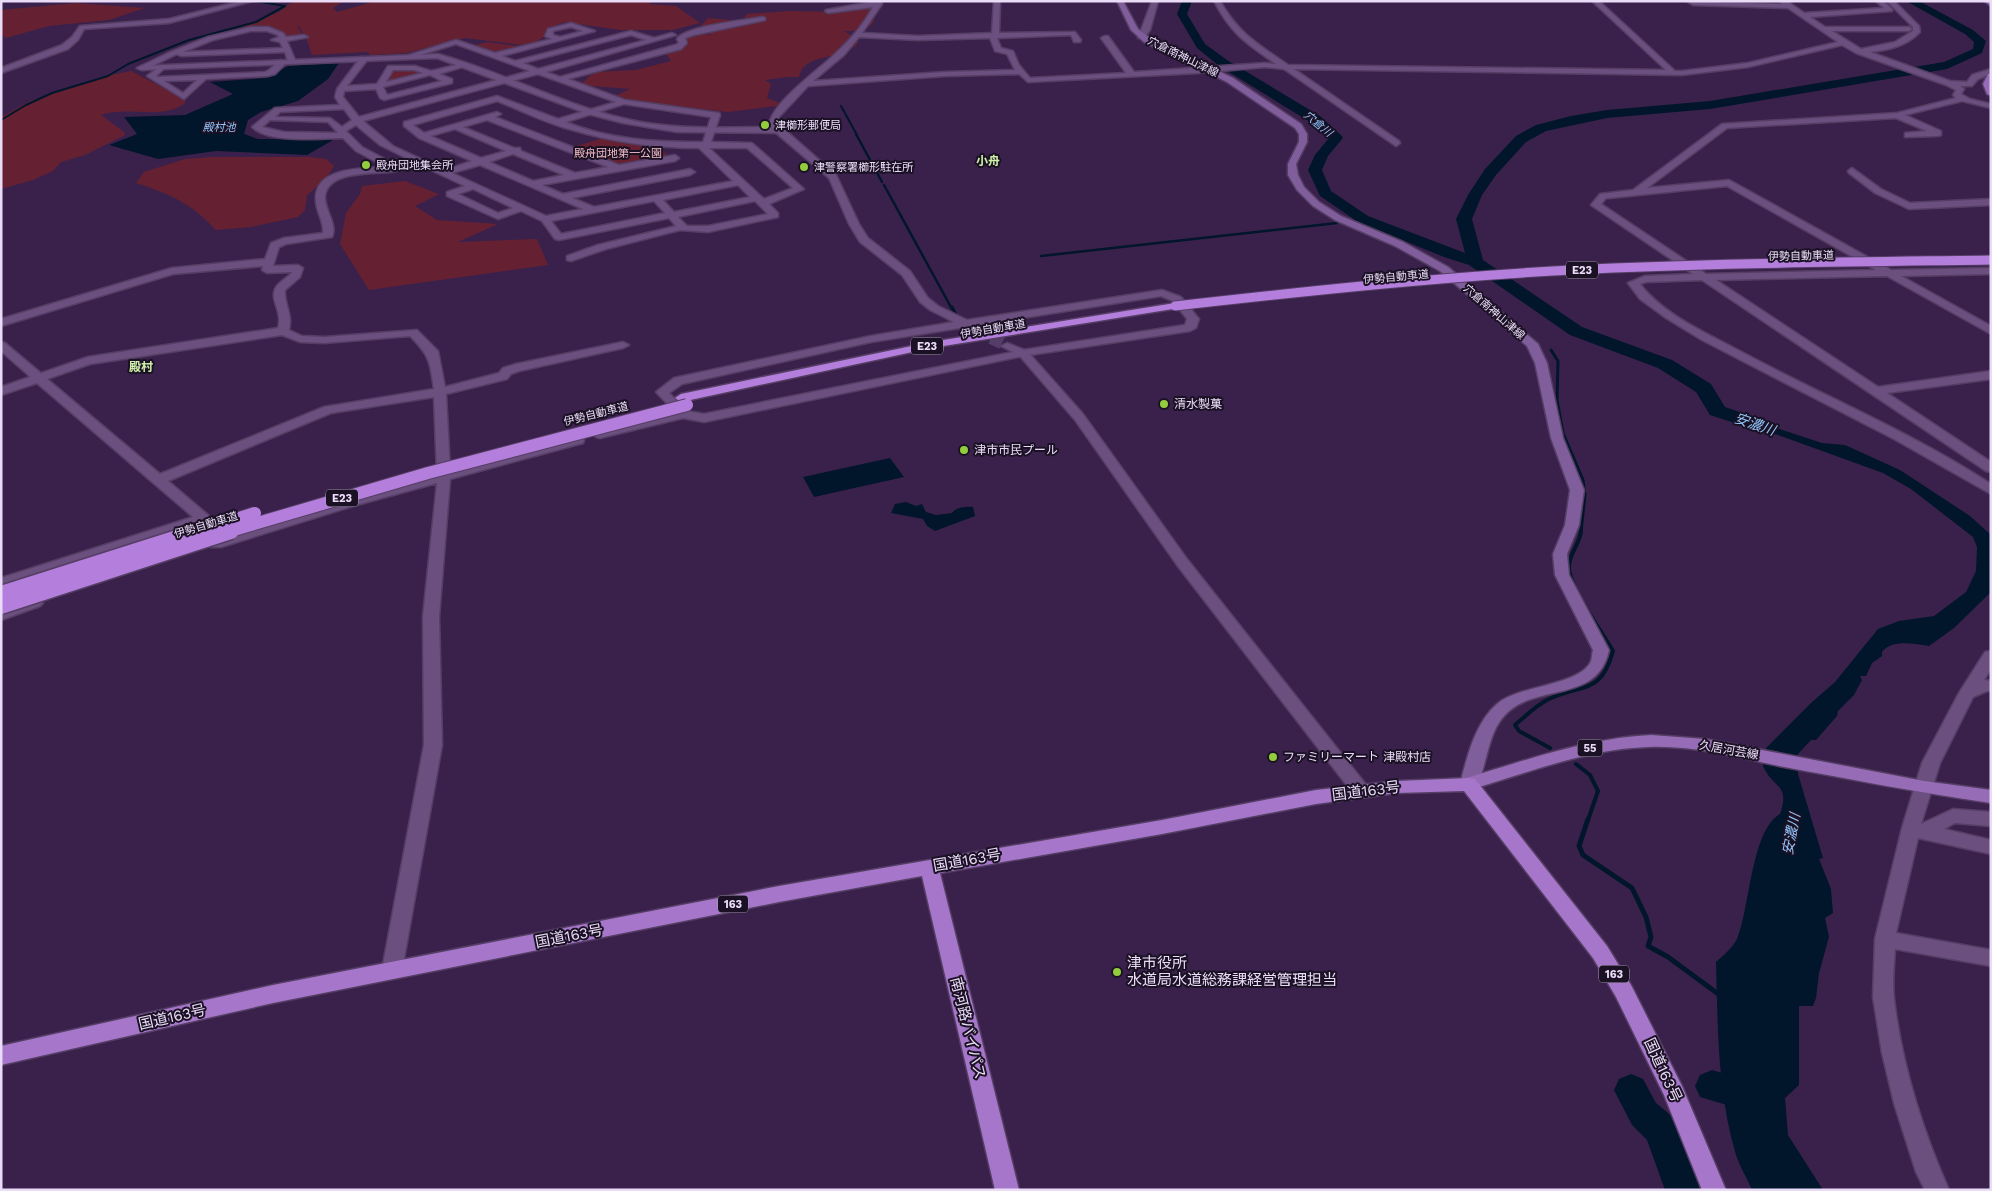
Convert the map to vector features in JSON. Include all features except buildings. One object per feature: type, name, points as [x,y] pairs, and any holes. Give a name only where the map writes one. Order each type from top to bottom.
[{"type":"highway","name":"伊勢自動車道","points":[[1,594],[172,538],[391,473],[531,435],[684,406],[937,353],[1178,310],[1306,292],[1511,274],[1725,264],[1991,260]]},
{"type":"highway","name":"伊勢自動車道","points":[[1178,310],[1392,290],[1518,281],[1732,271],[1991,266]]},
{"type":"highway","name":"伊勢自動車道","points":[[1,606],[166,552],[378,487],[536,443],[684,406]]},
{"type":"highway","name":"国道163号","points":[[1,1056],[273,994],[779,894],[1162,827],[1316,797],[1427,784],[1469,784],[1600,952],[1624,991],[1674,1093],[1714,1190]]},
{"type":"highway","name":"南河路バイパス","points":[[929,867],[1007,1190]]},
{"type":"main road","name":"穴倉南神山津線","points":[[1120,1],[1135,30],[1141,36],[1213,70],[1298,126],[1303,142],[1292,164],[1293,175],[1310,199],[1330,214],[1399,244],[1444,269],[1532,344],[1541,363],[1551,415],[1577,490],[1572,525],[1560,554],[1562,575],[1602,650],[1602,658],[1594,670],[1581,679],[1520,698],[1503,708],[1480,746],[1469,784]]},
{"type":"main road","points":[[1987,1],[1991,4]]},
{"type":"main road","points":[[1991,76],[1987,84],[1991,94]]},
{"type":"main road","name":"久居河芸線","points":[[1469,784],[1593,747],[1644,741],[1684,742],[1921,786],[1991,797]]},
{"type":"street","points":[[1,71],[65,47],[75,38],[82,27],[169,21],[250,1]]},
{"type":"street","points":[[999,1],[994,26],[996,36],[993,37],[998,48],[1010,53],[1020,72],[1036,88]]},
{"type":"street","points":[[1141,36],[1146,30],[1155,4],[1160,4],[1160,1]]},
{"type":"street","points":[[1217,1],[1228,21],[1244,38],[1396,143]]},
{"type":"street","points":[[1595,1],[1673,73]]},
{"type":"street","points":[[1690,1],[1693,4],[1802,5]]},
{"type":"street","points":[[1801,15],[1890,10],[1879,1]]},
{"type":"street","points":[[1861,52],[1905,41],[1916,32],[1917,27],[1890,1]]},
{"type":"street","points":[[828,11],[879,2]]},
{"type":"street","points":[[879,2],[869,21],[840,54],[804,84],[773,119],[775,127],[833,177],[854,224],[864,240],[906,273],[924,300],[934,308],[971,327]]},
{"type":"street","points":[[1786,4],[1841,43],[1861,52],[1950,83],[1960,89],[1958,99]]},
{"type":"street","points":[[1845,12],[1897,39]]},
{"type":"street","points":[[560,79],[681,46],[683,43],[682,37],[702,29],[732,26],[763,19]]},
{"type":"street","points":[[1810,22],[1841,22]]},
{"type":"street","points":[[560,39],[549,36],[550,30],[571,25],[611,38]]},
{"type":"street","points":[[1822,29],[1909,29]]},
{"type":"street","points":[[292,62],[278,32],[259,30],[223,35],[198,43],[141,68],[283,62],[292,62],[438,56],[591,112],[643,126],[711,131],[778,130]]},
{"type":"street","points":[[494,56],[591,31]]},
{"type":"street","points":[[516,64],[631,33],[654,40]]},
{"type":"street","points":[[857,35],[918,38],[1073,34],[1077,40]]},
{"type":"street","points":[[345,107],[278,110],[264,119],[256,128],[266,133],[294,135],[343,133],[358,120],[672,35]]},
{"type":"street","points":[[264,40],[304,37]]},
{"type":"street","points":[[1105,38],[1131,74]]},
{"type":"street","points":[[198,43],[227,42]]},
{"type":"street","points":[[407,57],[456,42],[624,102],[716,115],[704,146]]},
{"type":"street","points":[[1028,80],[1213,70],[1265,65],[1286,67],[1673,73],[1748,64],[1841,43]]},
{"type":"street","points":[[623,49],[646,56]]},
{"type":"street","points":[[170,54],[287,50]]},
{"type":"street","points":[[364,59],[341,89],[339,97],[345,107],[383,144],[545,220],[559,237],[672,215],[760,201],[799,189],[749,145],[662,145],[616,139],[582,131],[497,98],[407,124],[422,136],[593,210]]},
{"type":"street","points":[[157,79],[265,74],[272,72],[283,62]]},
{"type":"street","points":[[341,89],[379,86],[465,65]]},
{"type":"street","points":[[162,67],[151,76],[184,97],[204,77]]},
{"type":"street","points":[[391,68],[415,68],[449,81],[384,98],[379,86],[391,68]]},
{"type":"street","points":[[1950,83],[1968,84],[1975,77],[1991,71]]},
{"type":"street","points":[[804,84],[945,74],[1020,72]]},
{"type":"street","points":[[411,91],[456,110]]},
{"type":"street","points":[[1635,192],[1725,126],[1897,115],[1958,99],[1989,110]]},
{"type":"street","points":[[558,122],[624,102]]},
{"type":"street","points":[[319,108],[365,153],[396,169]]},
{"type":"street","points":[[422,136],[520,108]]},
{"type":"street","points":[[1897,115],[1938,132],[1908,135]]},
{"type":"street","points":[[488,117],[617,168]]},
{"type":"street","points":[[264,119],[330,120]]},
{"type":"street","points":[[455,126],[573,176]]},
{"type":"street","points":[[444,173],[548,141]]},
{"type":"street","points":[[662,145],[707,188]]},
{"type":"street","points":[[656,198],[684,229],[708,228],[775,215],[704,146]]},
{"type":"street","points":[[531,184],[675,158]]},
{"type":"street","points":[[283,331],[286,322],[286,310],[279,301],[280,289],[296,275],[298,268],[267,270],[270,264],[268,262],[277,243],[328,235],[330,230],[321,208],[322,190],[326,184],[339,176],[355,171],[396,169],[420,162]]},
{"type":"street","points":[[1852,171],[1878,191],[1909,206],[1991,202]]},
{"type":"street","points":[[560,197],[690,172]]},
{"type":"street","points":[[545,220],[740,182]]},
{"type":"street","points":[[1991,331],[1729,183],[1603,196],[1596,205],[1991,468]]},
{"type":"street","points":[[473,186],[450,194],[498,216],[521,208]]},
{"type":"street","points":[[571,258],[602,247],[682,227]]},
{"type":"street","points":[[1,323],[172,271],[268,262]]},
{"type":"street","points":[[1991,271],[1702,276],[1645,279],[1633,283],[1634,289],[1649,301],[1704,336],[1951,464],[1991,490]]},
{"type":"street","points":[[1162,293],[1177,299],[1192,319],[1190,328],[1022,353],[704,418],[662,392],[678,382],[870,339],[971,327],[1162,293]]},
{"type":"street","points":[[1,391],[88,361],[283,331],[300,339],[324,340],[414,332],[432,351],[437,368],[440,392],[444,477],[431,617],[433,745],[392,970]]},
{"type":"street","points":[[1,345],[203,518],[1,583]]},
{"type":"street","points":[[158,480],[328,410],[440,392],[503,376],[516,368],[623,345]]},
{"type":"street","points":[[1007,346],[1022,353],[1079,417],[1182,562],[1361,791]]},
{"type":"street","points":[[1875,391],[1991,375]]},
{"type":"street","points":[[1,615],[170,558],[348,503],[598,434],[684,406]]},
{"type":"street","points":[[1937,1190],[1928,1172],[1905,1103],[1893,1052],[1882,997],[1885,939],[1916,830],[1921,786],[1967,693],[1991,656]]},
{"type":"street","points":[[1967,693],[1985,685],[1991,686]]},
{"type":"street","points":[[1916,830],[1953,816],[1991,819]]},
{"type":"street","points":[[1916,830],[1991,847]]},
{"type":"street","points":[[1885,939],[1991,958]]},
{"type":"green space","points":[[298,1],[344,1],[333,8],[337,12],[376,1],[653,1],[649,4],[676,6],[700,23],[672,30],[620,30],[565,22],[547,29],[545,36],[531,46],[465,38],[407,53],[370,55],[368,52],[312,55],[306,37],[298,25],[304,36],[286,38],[278,31],[272,29],[240,27],[279,12],[289,4]]},
{"type":"green space","points":[[76,3],[145,8],[109,20],[49,26],[6,38],[1,34],[1,10]]},
{"type":"green space","points":[[860,8],[874,8],[877,13],[873,23],[866,28],[844,31],[855,38],[858,43],[851,49],[808,63],[802,69],[799,77],[765,80],[771,84],[767,98],[785,105],[728,112],[631,101],[615,96],[630,89],[580,85],[594,72],[636,70],[671,61],[665,52],[685,45],[687,43],[685,37],[696,33],[712,35],[698,29],[708,18],[742,21],[747,14],[790,11],[840,12]]},
{"type":"green space","points":[[487,42],[527,47],[497,54],[472,46]]},
{"type":"green space","points":[[413,69],[426,73],[384,83],[394,70]]},
{"type":"green space","points":[[131,71],[185,99],[185,103],[166,111],[122,111],[101,115],[124,132],[125,135],[85,155],[61,162],[53,171],[33,180],[1,189],[1,117],[30,101],[111,75]]},
{"type":"green space","name":"殿舟団地第一公園","points":[[603,138],[658,146],[669,157],[621,166],[570,148]]},
{"type":"green space","points":[[212,157],[309,157],[326,159],[334,166],[325,180],[307,195],[305,210],[298,217],[251,227],[216,230],[179,200],[136,183],[144,172],[185,159]]},
{"type":"green space","points":[[405,181],[439,194],[415,206],[437,220],[498,224],[458,242],[537,239],[548,265],[369,290],[340,244],[346,213],[360,194],[362,186]]},
{"type":"water","name":"殿村池","points":[[339,63],[328,79],[298,101],[261,112],[248,120],[244,134],[258,139],[333,140],[307,155],[216,151],[158,159],[109,145],[137,134],[124,117],[185,115],[233,94],[210,82],[266,78],[288,66]]},
{"type":"water","points":[[1712,411],[1725,411],[1822,443],[1845,445],[1900,470],[1970,516],[1991,535],[1991,592],[1954,628],[1929,646],[1904,643],[1891,645],[1886,648],[1882,652],[1882,656],[1872,663],[1866,676],[1860,676],[1862,680],[1854,695],[1838,711],[1837,716],[1816,740],[1811,740],[1798,754],[1798,774],[1823,858],[1819,859],[1831,889],[1833,913],[1825,918],[1829,937],[1819,973],[1816,998],[1813,1006],[1799,1006],[1799,1085],[1785,1098],[1788,1135],[1823,1190],[1752,1190],[1736,1155],[1725,1107],[1718,1035],[1716,962],[1737,939],[1757,853],[1763,836],[1770,823],[1780,814],[1783,804],[1782,791],[1763,766],[1766,748],[1835,682],[1878,629],[1899,621],[1934,616],[1966,592],[1976,571],[1977,547],[1973,537],[1911,489],[1883,473]]},
{"type":"water","points":[[890,458],[904,477],[814,497],[803,477]]},
{"type":"water","points":[[906,502],[916,506],[922,504],[926,512],[936,515],[952,513],[961,507],[973,507],[975,516],[935,531],[927,526],[923,519],[891,513],[895,504]]},
{"type":"waterway","points":[[1,120],[26,105],[52,93],[108,76],[128,64],[189,40],[256,22],[285,6],[255,1]]},
{"type":"waterway","name":"穴倉川","points":[[1187,1],[1182,14],[1201,46],[1223,63],[1315,119],[1336,138],[1322,155],[1315,170],[1325,193],[1363,219],[1475,262]]},
{"type":"waterway","name":"安濃川","points":[[1475,262],[1464,219],[1475,195],[1490,172],[1521,139],[1541,128],[1571,120],[1607,114],[1710,105],[1947,65],[1978,51],[1980,41],[1969,32],[1911,1]]},
{"type":"waterway","points":[[841,106],[857,135]]},
{"type":"waterway","points":[[856,134],[882,182]]},
{"type":"waterway","points":[[884,185],[952,309]]},
{"type":"waterway","name":"穴倉川","points":[[1352,221],[1363,219]]},
{"type":"waterway","points":[[1041,256],[1337,223]]},
{"type":"waterway","name":"安濃川","points":[[1475,262],[1576,331],[1665,364],[1704,388],[1717,411],[1747,421]]},
{"type":"waterway","points":[[952,307],[956,315]]},
{"type":"waterway","points":[[1551,350],[1558,361],[1557,400],[1563,433],[1583,480],[1585,495],[1581,532]]},
{"type":"waterway","points":[[1550,748],[1519,731],[1515,725],[1544,701],[1589,686],[1596,681],[1603,675],[1613,651],[1580,598],[1571,577],[1569,563],[1581,531]]},
{"type":"waterway","points":[[1576,764],[1590,775],[1598,791],[1588,820]]},
{"type":"waterway","points":[[1588,819],[1579,846],[1583,855],[1632,888],[1646,917],[1651,937],[1648,946],[1668,957],[1721,996]]},
{"type":"waterway","points":[[1712,1086],[1750,1096]]},
{"type":"waterway","points":[[1631,1090],[1644,1114],[1661,1130],[1684,1190]]},
{"type":"tunnel","points":[[975,330],[1007,346]]},
{"type":"place","name":"津櫛形郵便局","points":[[765,125]]},
{"type":"place","name":"殿舟団地集会所","points":[[366,165]]},
{"type":"place","name":"津警察署櫛形駐在所","points":[[804,167]]},
{"type":"place","name":"清水製菓","points":[[1164,404]]},
{"type":"place","name":"津市市民プール","points":[[964,450]]},
{"type":"place","name":"ファミリーマート 津殿村店","points":[[1273,757]]},
{"type":"place","name":"津市役所 水道局水道総務課経営管理担当","points":[[1117,972]]},
{"type":"district","name":"小舟","points":[[988,161]]},
{"type":"district","name":"殿村","points":[[141,367]]}]
